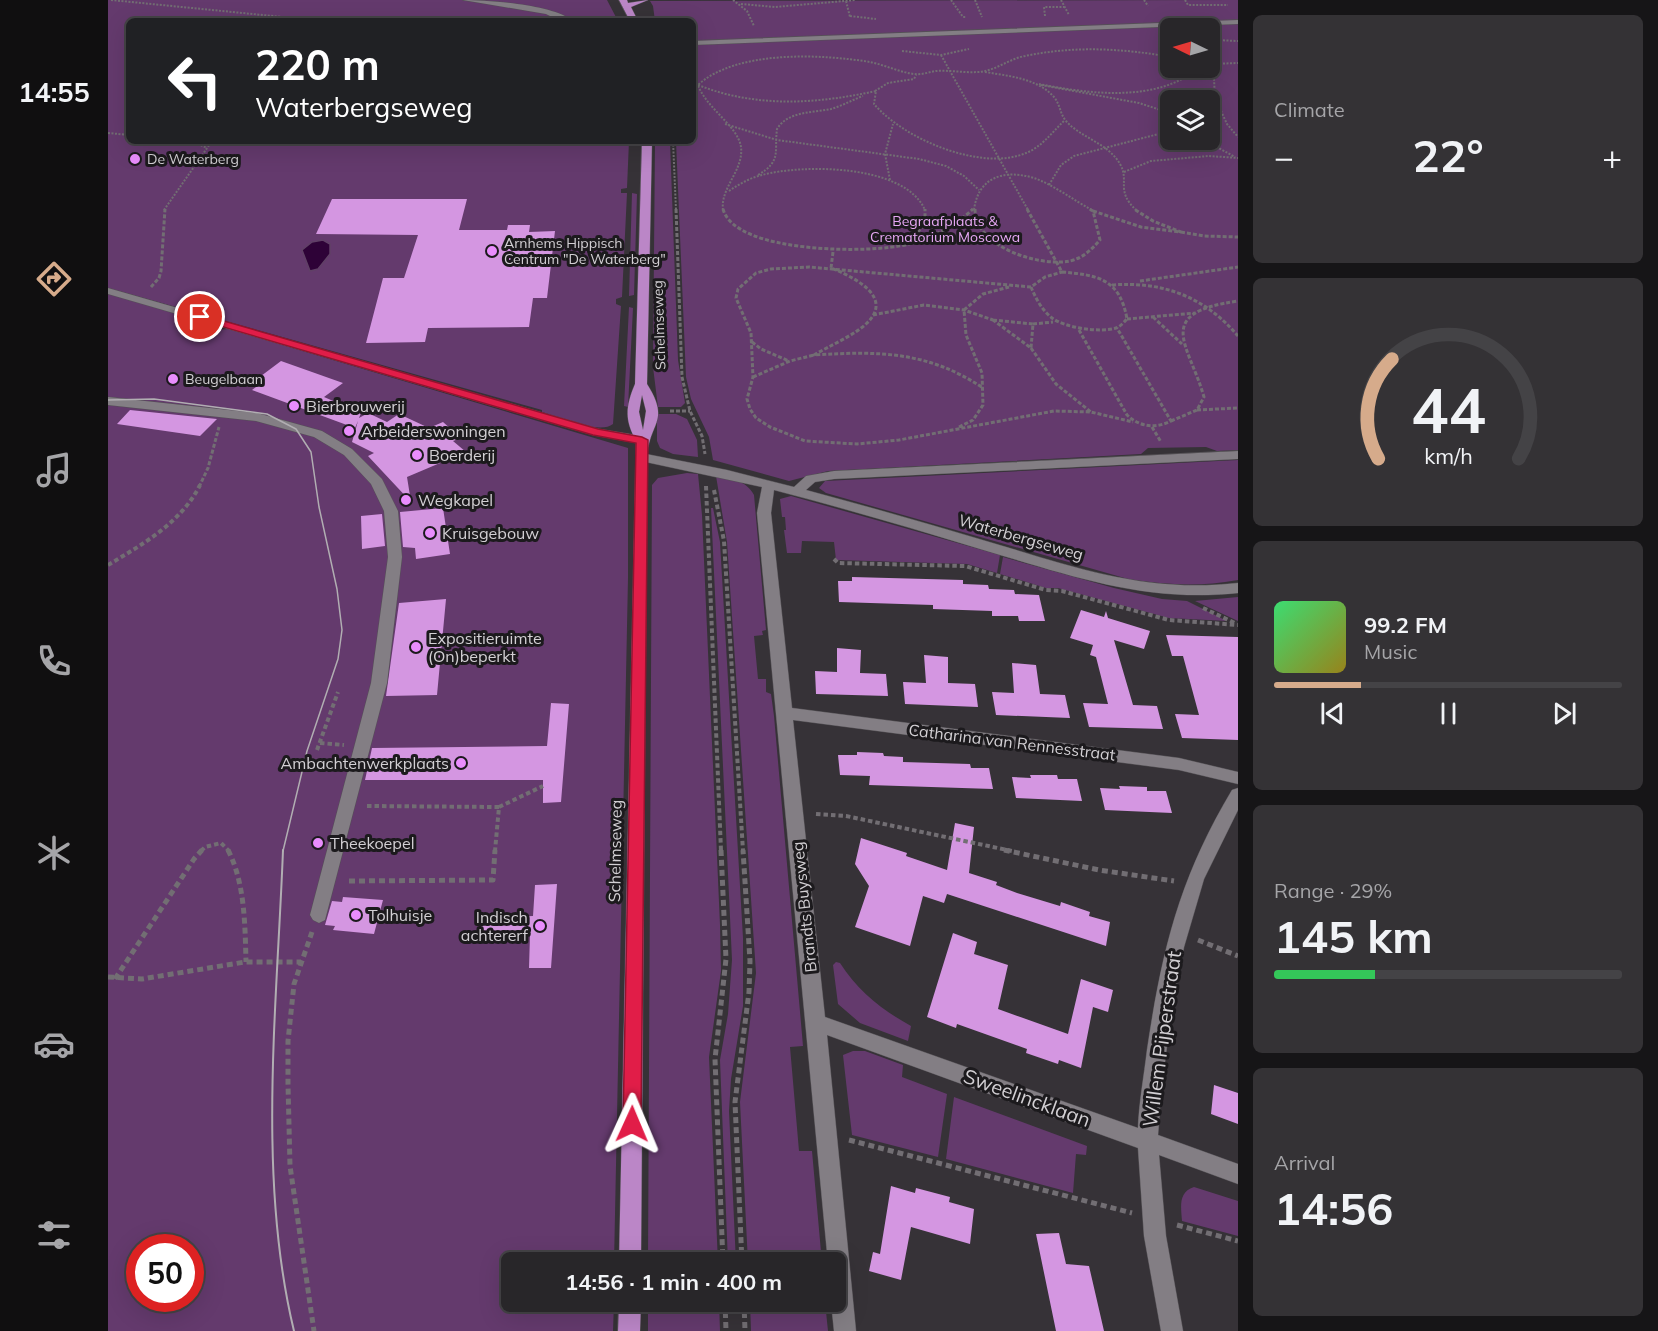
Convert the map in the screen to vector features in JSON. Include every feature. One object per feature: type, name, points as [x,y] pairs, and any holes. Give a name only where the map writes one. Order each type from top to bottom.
[{"type":"main road","points":[[632,18],[625,3],[644,0]]},
{"type":"main road","name":"Schelmseweg","points":[[642,448],[633,426],[634,399],[641,384],[647,144]]},
{"type":"main road","name":"Schelmseweg","points":[[630,1252],[642,448],[651,427],[651,400],[641,384]]},
{"type":"main road","points":[[629,1331],[630,1312]]},
{"type":"street","points":[[467,0],[548,12],[563,18]]},
{"type":"street","points":[[696,43],[1238,22]]},
{"type":"street","name":"Waterbergseweg","points":[[108,291],[597,432],[706,467],[1115,582],[1185,593],[1238,588]]},
{"type":"street","points":[[108,401],[257,417],[318,434],[348,452],[377,482],[391,511],[395,557],[392,595],[379,683],[319,915]]},
{"type":"street","points":[[798,491],[811,479],[834,475],[1238,455]]},
{"type":"street","name":"Brandts Buysweg","points":[[770,484],[766,494],[764,513],[828,1135],[845,1331]]},
{"type":"street","name":"Catharina van Rennesstraat","points":[[785,713],[1179,764],[1238,778]]},
{"type":"street","name":"Willem Pijperstraat","points":[[1172,1331],[1152,1218],[1148,1142],[1149,1109],[1161,1024],[1178,932],[1194,884],[1238,795]]},
{"type":"street","name":"Sweelincklaan","points":[[816,1022],[1238,1174]]},
{"type":"path","points":[[111,0],[274,18]]},
{"type":"path","points":[[733,0],[741,4],[753,18],[756,40]]},
{"type":"path","points":[[741,4],[775,6],[856,0]]},
{"type":"path","points":[[975,0],[982,17]]},
{"type":"path","points":[[1144,0],[1148,6]]},
{"type":"path","points":[[1185,0],[1188,5],[1228,5]]},
{"type":"path","points":[[846,1],[855,36]]},
{"type":"path","points":[[1220,40],[1238,41]]},
{"type":"path","points":[[984,72],[1018,57],[1070,49],[1120,50],[1160,56]]},
{"type":"path","points":[[941,55],[1062,272]]},
{"type":"path","points":[[698,85],[708,75],[759,60],[825,57],[870,62],[916,75],[950,71],[984,72],[1060,89],[1096,92],[1143,90],[1187,78]]},
{"type":"path","points":[[1220,64],[1238,63]]},
{"type":"path","points":[[728,192],[749,178],[766,171],[776,158],[776,131],[779,125],[790,118],[833,108],[876,91],[888,83],[914,79],[916,75]]},
{"type":"path","points":[[1034,83],[1160,110]]},
{"type":"path","points":[[1034,83],[1052,93],[1063,107],[1065,120],[1118,161],[1124,172],[1122,188],[1129,204],[1145,218],[1181,232]]},
{"type":"path","points":[[698,85],[729,95],[797,103],[843,99],[876,91]]},
{"type":"path","points":[[698,85],[705,102],[726,124],[741,145],[741,158],[722,203],[724,213],[735,225],[754,235],[777,242],[833,252],[878,249],[909,243],[950,229],[964,221],[974,208],[979,190],[993,177],[1008,175],[1034,178],[1093,211],[1141,227],[1204,236],[1238,237]]},
{"type":"path","points":[[876,91],[874,104],[879,112],[893,124],[930,142],[971,156],[998,158],[1028,153],[1065,120]]},
{"type":"path","points":[[1220,109],[1227,124],[1238,137]]},
{"type":"path","points":[[726,124],[777,140],[885,154],[946,166],[964,176],[979,190]]},
{"type":"path","points":[[891,181],[885,154],[893,124]]},
{"type":"path","points":[[108,133],[126,135]]},
{"type":"path","points":[[1049,185],[1059,164],[1068,158],[1160,134]]},
{"type":"path","points":[[198,144],[207,148]]},
{"type":"path","points":[[128,296],[151,287],[159,278],[164,210],[210,144]]},
{"type":"path","name":"Schelmseweg","points":[[673,144],[681,360],[690,411],[702,436],[706,467],[707,537],[726,959],[715,1059],[723,1252]]},
{"type":"path","points":[[1220,149],[1237,158]]},
{"type":"path","points":[[1124,172],[1151,161],[1209,156],[1237,158]]},
{"type":"path","points":[[749,178],[787,172],[830,170],[874,175],[891,181],[909,190],[927,210],[927,220],[922,230],[909,243]]},
{"type":"path","points":[[974,208],[976,219],[998,244],[1013,253],[1036,260],[1057,262],[1069,262],[1084,256],[1100,240],[1093,211]]},
{"type":"path","points":[[831,268],[833,252]]},
{"type":"path","points":[[1112,285],[1238,267]]},
{"type":"path","points":[[814,355],[867,323],[873,315],[874,301],[869,289],[859,280],[831,268]]},
{"type":"path","points":[[1127,319],[1125,301],[1112,285],[1089,275],[1062,272],[1045,277],[1031,287],[831,268],[771,269],[756,273],[744,282],[738,289],[736,298],[751,333],[753,377],[747,399],[756,418],[770,427],[805,441],[857,444],[899,440],[1054,411],[1091,412],[1152,427],[1163,426],[1197,410],[1238,408]]},
{"type":"path","points":[[1131,282],[1169,288],[1209,306],[1238,336]]},
{"type":"path","points":[[964,310],[983,294],[1013,286]]},
{"type":"path","points":[[1031,287],[1036,300],[1053,322]]},
{"type":"path","points":[[873,315],[924,305],[964,310],[993,320],[1033,324],[1053,322],[1078,330],[1116,328],[1127,319],[1195,313],[1209,306],[1238,301]]},
{"type":"path","points":[[953,430],[973,420],[983,405],[982,373],[966,335],[964,310]]},
{"type":"path","points":[[1195,313],[1181,335],[1183,345],[1200,378],[1204,397],[1197,410]]},
{"type":"path","points":[[1153,317],[1183,345]]},
{"type":"path","points":[[993,320],[1031,348],[1045,373],[1061,392],[1091,412]]},
{"type":"path","points":[[1031,348],[1033,324]]},
{"type":"path","points":[[1116,328],[1171,421]]},
{"type":"path","points":[[1078,330],[1127,416],[1133,422]]},
{"type":"path","points":[[752,342],[761,349],[790,361]]},
{"type":"path","points":[[753,377],[790,361],[814,355],[857,352],[895,353],[950,366],[967,375],[983,388]]},
{"type":"path","points":[[108,565],[180,516],[190,504],[204,478],[221,418],[225,413]]},
{"type":"path","name":"Schelmseweg","points":[[706,467],[713,481],[724,541],[750,961],[749,992],[736,1078],[735,1102],[742,1252]]},
{"type":"path","points":[[834,559],[838,563],[965,566],[1046,590],[1062,591],[1169,620],[1238,625]]},
{"type":"path","points":[[1185,593],[1196,604],[1238,625]]},
{"type":"path","points":[[317,750],[338,693]]},
{"type":"path","points":[[348,806],[499,807],[543,786]]},
{"type":"path","points":[[329,881],[493,880],[499,807]]},
{"type":"path","points":[[794,813],[846,816],[1099,870],[1194,884]]},
{"type":"path","points":[[115,979],[194,859],[205,847],[220,843],[225,845],[230,854],[240,889],[246,926],[246,962]]},
{"type":"path","points":[[314,1331],[294,1197],[288,1119],[291,1004],[294,984],[319,915]]},
{"type":"path","points":[[1178,932],[1238,956]]},
{"type":"path","points":[[108,977],[115,979],[165,976],[246,962],[277,964],[301,962]]},
{"type":"path","points":[[828,1135],[1238,1241]]},
{"type":"path","points":[[725,1312],[726,1331]]},
{"type":"path","points":[[744,1312],[745,1331]]},
{"type":"green space","points":[[108,0],[607,0],[616,18],[126,18],[126,144],[629,144],[627,188],[621,189],[621,193],[627,193],[622,297],[616,299],[616,304],[621,306],[613,424],[599,427],[579,424],[542,412],[542,410],[108,288]]},
{"type":"green space","name":"Begraafplaats & Crematorium Moscowa","points":[[1238,0],[1238,450],[1217,451],[1206,447],[1148,448],[1141,454],[828,471],[789,481],[713,460],[709,437],[691,399],[686,377],[676,144],[696,144],[696,18],[655,18],[650,1]]},
{"type":"green space","points":[[655,144],[670,144],[678,360],[685,403],[681,407],[658,407],[653,367]]},
{"type":"green space","points":[[632,193],[637,194],[634,295],[629,296]]},
{"type":"green space","points":[[108,293],[204,322],[199,330],[187,338],[196,341],[216,330],[229,329],[628,448],[628,578],[614,1252],[501,1252],[501,1312],[614,1312],[613,1331],[108,1331]]},
{"type":"green space","points":[[629,307],[633,308],[628,407],[624,406]]},
{"type":"green space","points":[[657,414],[676,414],[687,419],[697,440],[698,457],[673,454],[660,448],[657,441]]},
{"type":"green space","points":[[1238,460],[1238,580],[1210,584],[1170,584],[1128,579],[826,493],[819,488],[825,481]]},
{"type":"green space","points":[[687,473],[698,474],[702,515],[721,971],[709,1057],[718,1252],[648,1252],[652,485],[658,478]]},
{"type":"green space","points":[[716,476],[743,483],[754,495],[766,630],[762,631],[763,635],[754,636],[758,679],[766,679],[766,692],[771,694],[774,716],[803,1046],[790,1047],[799,1151],[812,1151],[821,1252],[747,1252],[740,1102],[756,973],[727,542]]},
{"type":"green space","points":[[791,496],[1000,555],[997,573],[967,564],[836,560],[834,542],[802,541],[801,553],[787,553],[785,517],[782,517],[780,499]]},
{"type":"green space","points":[[711,508],[713,508],[720,542],[743,938],[743,1006],[731,1079],[729,1111],[735,1252],[728,1252],[720,1060],[728,1014],[732,960]]},
{"type":"green space","points":[[1003,557],[1114,588],[1162,599],[1187,601],[1227,621],[1169,618],[1058,588],[1046,588],[1000,574]]},
{"type":"green space","points":[[1238,597],[1238,621],[1195,601]]},
{"type":"green space","points":[[836,962],[840,963],[871,999],[911,1026],[908,1041],[860,1023],[838,1004],[833,965]]},
{"type":"green space","points":[[853,1051],[865,1051],[903,1065],[902,1077],[947,1094],[938,1157],[852,1135],[843,1055]]},
{"type":"green space","points":[[954,1097],[1087,1146],[1086,1155],[1076,1154],[1073,1193],[946,1159]]},
{"type":"green space","points":[[1194,1187],[1238,1201],[1238,1236],[1182,1221],[1183,1196],[1185,1192]]},
{"type":"green space","points":[[648,1312],[719,1312],[720,1331],[648,1331]]},
{"type":"green space","points":[[750,1312],[826,1312],[828,1331],[751,1331]]},
{"type":"shaded area","points":[[323,240],[330,244],[330,254],[318,269],[310,271],[302,250],[312,242]]},
{"type":"building","points":[[332,199],[467,199],[459,230],[507,230],[508,225],[530,225],[529,232],[555,231],[547,298],[533,298],[529,327],[428,328],[425,342],[366,343],[383,278],[404,278],[418,235],[316,234]]},
{"type":"building","points":[[281,361],[343,383],[324,397],[361,413],[359,418],[368,413],[387,422],[399,414],[429,428],[443,422],[461,438],[453,441],[466,452],[407,477],[411,502],[368,456],[374,453],[352,442],[358,421],[355,428],[252,390],[264,381],[257,379]]},
{"type":"building","points":[[130,410],[217,419],[200,436],[117,424]]},
{"type":"building","points":[[443,508],[450,554],[416,559],[415,548],[403,547],[400,512]]},
{"type":"building","points":[[382,514],[385,546],[362,549],[361,516]]},
{"type":"building","points":[[852,577],[963,580],[963,584],[988,585],[989,589],[1014,590],[1015,594],[1039,595],[1045,621],[1019,621],[1018,616],[992,616],[992,611],[933,609],[933,605],[839,602],[838,581],[852,581]]},
{"type":"building","points":[[446,599],[437,695],[386,696],[399,603]]},
{"type":"building","points":[[1081,610],[1104,617],[1106,611],[1108,618],[1150,631],[1144,649],[1114,640],[1133,705],[1157,706],[1163,729],[1089,727],[1083,703],[1108,704],[1096,657],[1090,655],[1093,645],[1070,638]]},
{"type":"building","points":[[1166,635],[1238,637],[1238,740],[1182,738],[1175,714],[1199,715],[1183,656],[1172,656]]},
{"type":"building","points":[[837,648],[861,650],[860,673],[886,674],[888,696],[816,694],[815,671],[837,672]]},
{"type":"building","points":[[924,655],[948,657],[948,683],[975,684],[978,707],[905,704],[903,682],[926,683]]},
{"type":"building","points":[[1012,663],[1036,665],[1040,694],[1065,695],[1070,718],[996,715],[992,692],[1014,693]]},
{"type":"building","points":[[551,703],[569,704],[561,802],[543,803],[543,780],[365,780],[372,748],[547,746]]},
{"type":"building","points":[[857,752],[883,753],[884,756],[903,757],[903,762],[970,764],[971,768],[989,768],[993,789],[869,785],[870,776],[840,775],[838,755],[857,755]]},
{"type":"building","points":[[1030,775],[1057,775],[1058,779],[1077,779],[1082,801],[1016,798],[1012,777],[1031,778]]},
{"type":"building","points":[[1119,786],[1147,787],[1147,791],[1166,791],[1172,813],[1105,810],[1100,788],[1120,789]]},
{"type":"building","points":[[955,823],[974,827],[969,873],[997,882],[996,885],[1017,893],[1060,906],[1061,902],[1090,912],[1089,916],[1110,922],[1106,946],[947,894],[944,903],[923,896],[910,946],[855,927],[869,886],[855,864],[861,838],[907,853],[906,856],[947,870]]},
{"type":"building","points":[[557,884],[551,968],[529,968],[530,935],[481,936],[481,918],[533,916],[535,885]]},
{"type":"building","points":[[343,897],[383,900],[374,934],[333,930],[335,926],[325,925],[332,901],[342,902]]},
{"type":"building","points":[[953,933],[977,942],[974,954],[1008,965],[998,1009],[1068,1034],[1081,979],[1113,990],[1108,1012],[1093,1007],[1081,1068],[1059,1060],[1058,1064],[1026,1053],[1027,1049],[957,1024],[956,1028],[927,1017]]},
{"type":"building","points":[[1214,1085],[1238,1093],[1238,1124],[1211,1114]]},
{"type":"building","points":[[891,1186],[915,1193],[916,1188],[950,1197],[949,1202],[974,1209],[970,1244],[911,1227],[901,1280],[869,1271],[873,1252],[880,1254]]},
{"type":"building","points":[[1059,1233],[1066,1264],[1089,1266],[1104,1331],[1056,1331],[1036,1234]]},
{"type":"tram line","points":[[108,400],[154,399],[267,414],[296,429],[311,452],[319,507],[337,589],[342,630],[338,659],[307,751],[283,851]]},
{"type":"tram line","points":[[283,850],[274,1031],[273,1153],[276,1213],[283,1273],[294,1331]]},
{"type":"place","name":"De Waterberg","points":[[135,159]]},
{"type":"place","name":"Arnhems Hippisch Centrum \"De Waterberg\"","points":[[492,251]]},
{"type":"place","name":"Beugelbaan","points":[[173,379]]},
{"type":"place","name":"Bierbrouwerij","points":[[294,406]]},
{"type":"place","name":"Arbeiderswoningen","points":[[349,431]]},
{"type":"place","name":"Boerderij","points":[[417,455]]},
{"type":"place","name":"Wegkapel","points":[[406,500]]},
{"type":"place","name":"Kruisgebouw","points":[[430,533]]},
{"type":"place","name":"Expositieruimte (On)beperkt","points":[[416,647]]},
{"type":"place","name":"Ambachtenwerkplaats","points":[[461,763]]},
{"type":"place","name":"Theekoepel","points":[[318,843]]},
{"type":"place","name":"Tolhuisje","points":[[356,915]]},
{"type":"place","name":"Indisch achtererf","points":[[540,926]]},
{"type":"route","points":[[200,317],[597,432],[642,440],[632,1124]]}]
